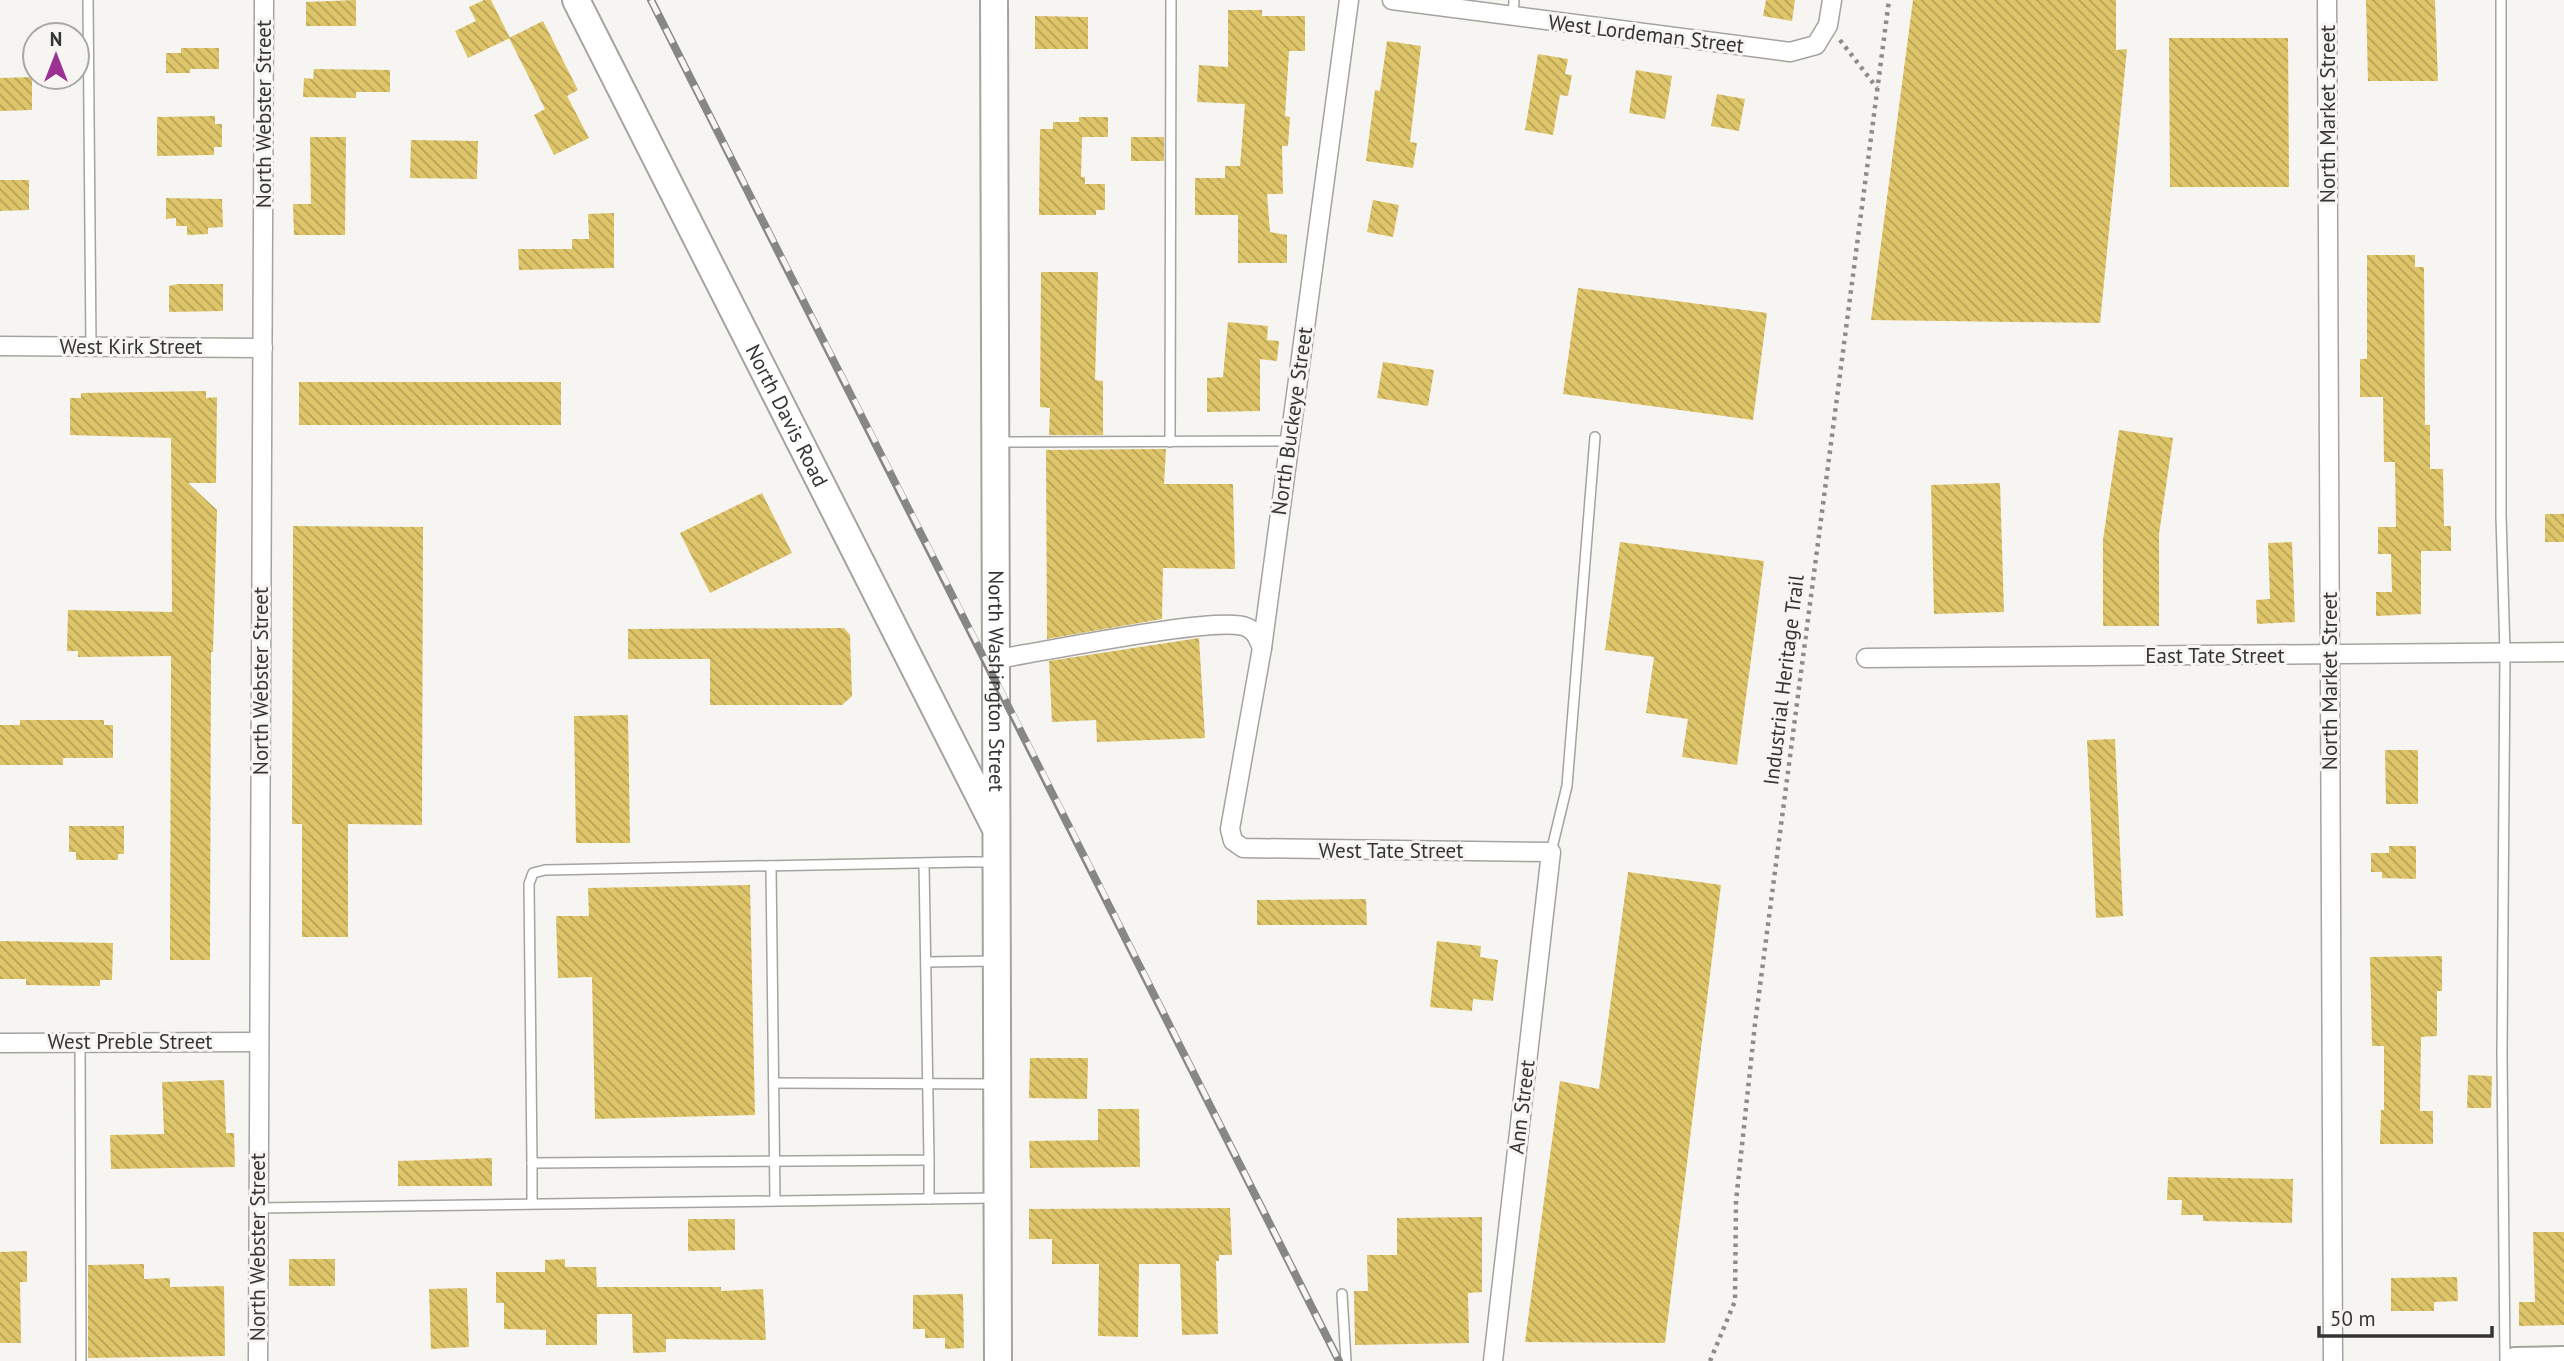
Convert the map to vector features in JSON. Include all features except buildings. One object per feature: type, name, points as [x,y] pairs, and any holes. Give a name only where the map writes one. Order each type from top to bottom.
[{"type":"main road","name":"North Davis Road","points":[[576,0],[996,830]]},
{"type":"main road","name":"North Washington Street","points":[[994,0],[998,1361]]},
{"type":"main road","points":[[2515,1361],[2564,1360]]},
{"type":"street","name":"North Webster Street","points":[[258,1361],[264,0]]},
{"type":"street","name":"North Buckeye Street","points":[[1233,841],[1230,829],[1262,648],[1349,0]]},
{"type":"street","name":"West Lordeman Street","points":[[1392,0],[1513,9],[1790,52],[1816,45],[1828,25]]},
{"type":"street","points":[[1828,25],[1832,0]]},
{"type":"street","name":"North Market Street","points":[[2327,0],[2333,1361]]},
{"type":"street","name":"West Kirk Street","points":[[0,346],[263,348]]},
{"type":"street","points":[[996,659],[1209,624],[1246,627],[1256,634],[1262,648]]},
{"type":"street","name":"East Tate Street","points":[[1866,658],[2564,652]]},
{"type":"street","name":"West Tate Street","points":[[1233,841],[1243,849],[1270,850],[1551,852]]},
{"type":"street","name":"Ann Street","points":[[1493,1361],[1551,852]]},
{"type":"street","name":"West Preble Street","points":[[0,1043],[259,1042]]},
{"type":"lane","points":[[88,0],[90,347]]},
{"type":"lane","points":[[1170,442],[1171,0]]},
{"type":"lane","points":[[2501,0],[2501,516],[2505,653],[2501,1054],[2505,1361]]},
{"type":"lane","points":[[1551,852],[1567,786],[1595,437]]},
{"type":"lane","points":[[995,442],[1290,441]]},
{"type":"lane","points":[[532,1203],[529,884],[533,873],[545,870],[996,862]]},
{"type":"lane","points":[[924,863],[929,1199]]},
{"type":"lane","points":[[771,866],[775,1200]]},
{"type":"lane","points":[[926,962],[997,961]]},
{"type":"lane","points":[[80,1042],[81,1361]]},
{"type":"lane","points":[[774,1083],[998,1084]]},
{"type":"lane","points":[[532,1163],[929,1160]]},
{"type":"lane","points":[[258,1208],[999,1198]]},
{"type":"lane","points":[[1342,1294],[1346,1361]]},
{"type":"path","name":"Industrial Heritage Trail","points":[[1710,1361],[1735,1301],[1736,1201],[1755,1024],[1889,0]]},
{"type":"path","points":[[1828,25],[1878,89]]},
{"type":"railway","points":[[651,0],[1339,1361]]}]
